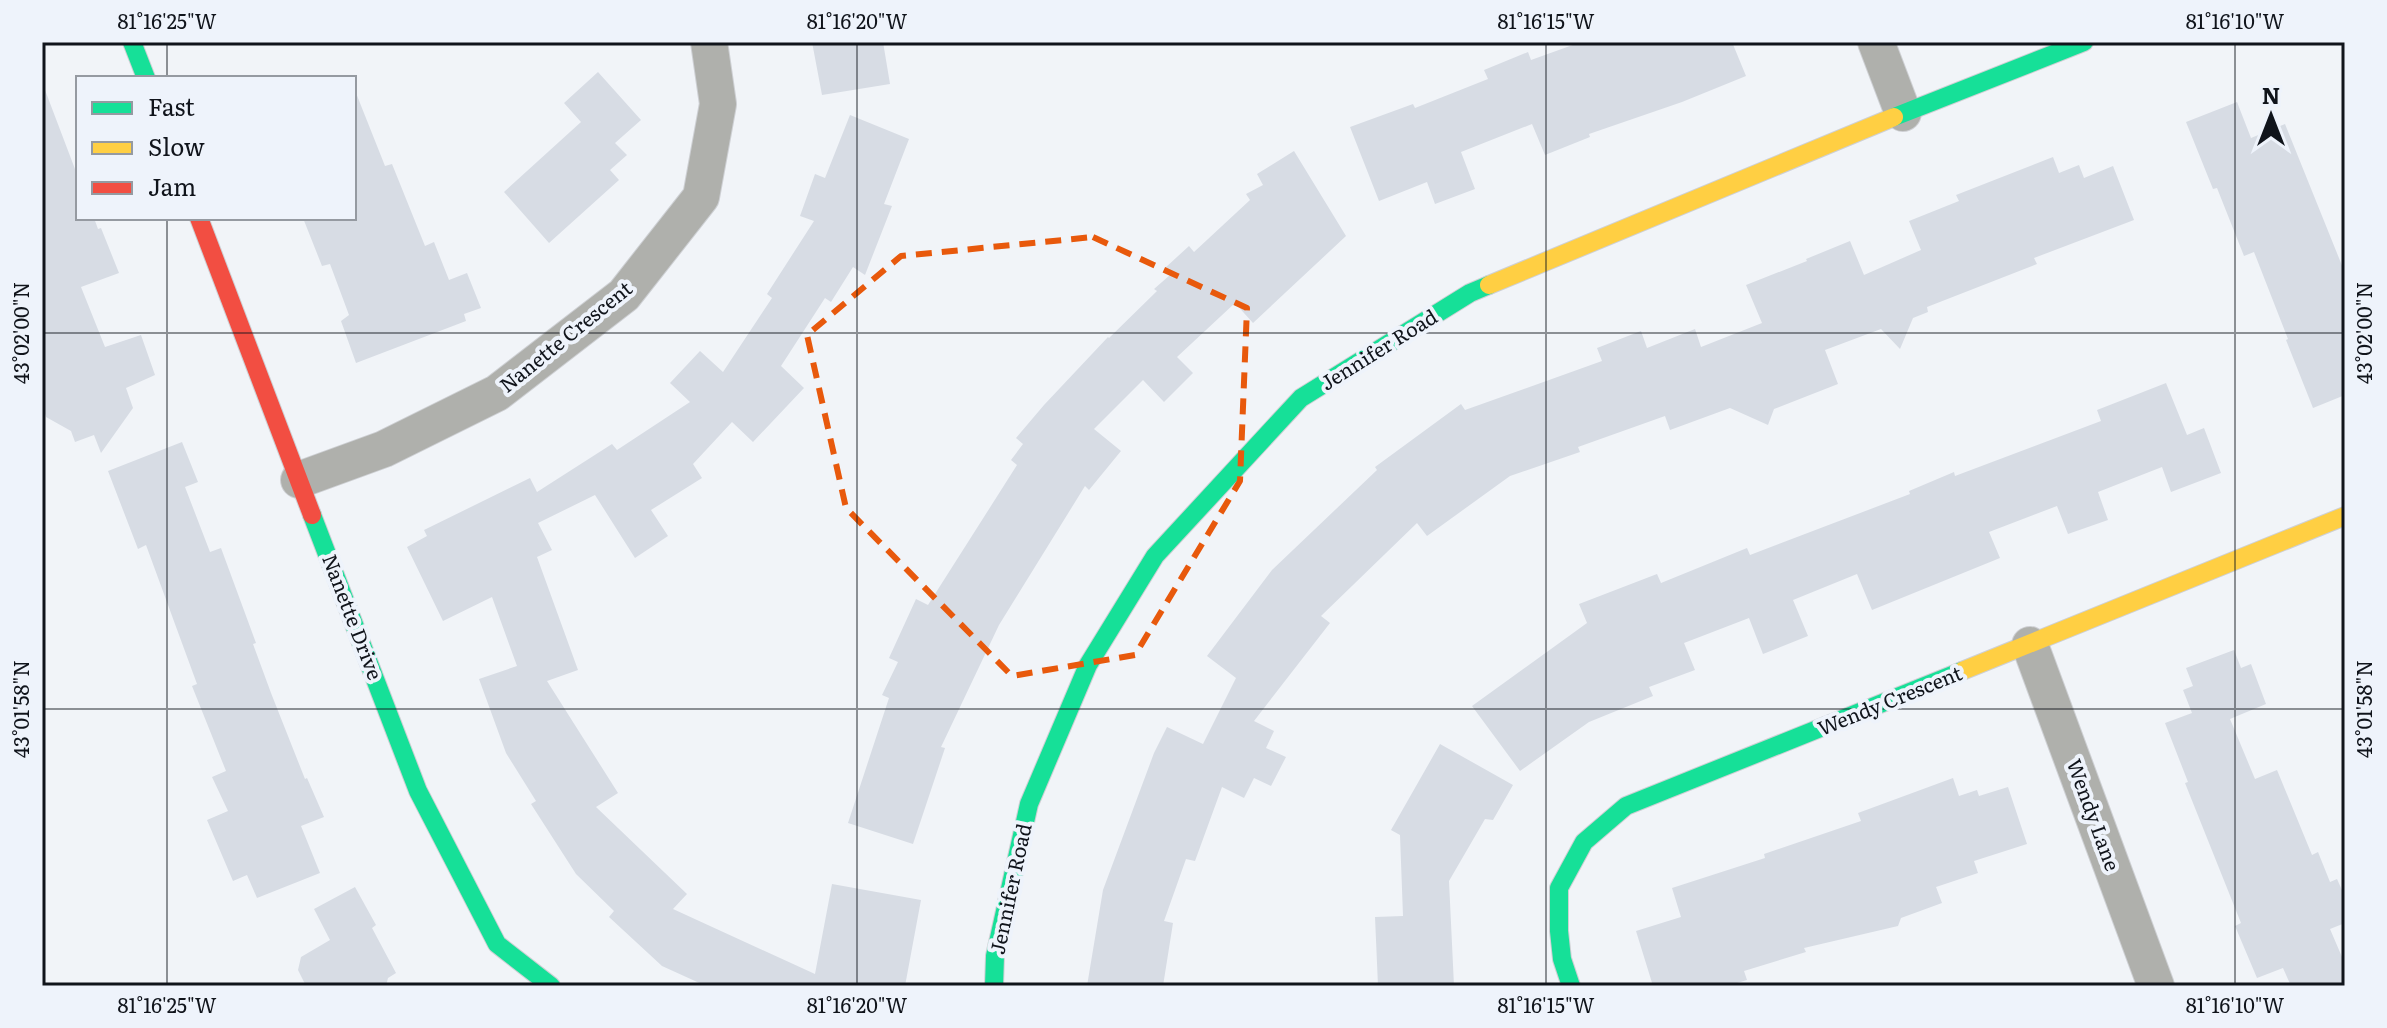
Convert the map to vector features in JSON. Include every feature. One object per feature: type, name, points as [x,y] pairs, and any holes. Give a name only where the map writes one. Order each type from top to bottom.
[{"type":"street","points":[[132,42],[145,76]]},
{"type":"street","name":"Nanette Crescent","points":[[299,480],[384,449],[497,393],[624,295],[701,197],[718,104],[709,42]]},
{"type":"street","points":[[1876,42],[1903,113]]},
{"type":"street","name":"Jennifer Road","points":[[994,986],[995,956],[1029,804],[1088,665],[1155,556],[1301,398],[1470,293],[1903,113],[2084,42]]},
{"type":"street","name":"Nanette Drive","points":[[200,220],[418,791],[497,944],[551,986]]},
{"type":"street","name":"Wendy Crescent","points":[[1571,986],[1562,959],[1559,888],[1584,842],[1626,806],[2345,516]]},
{"type":"street","name":"Wendy Lane","points":[[2030,645],[2156,986]]},
{"type":"highlighted area","points":[[1093,237],[1247,308],[1240,481],[1135,655],[1012,676],[846,508],[807,335],[901,256]]},
{"type":"building","points":[[812,42],[883,42],[890,84],[822,95]]},
{"type":"building","points":[[1581,42],[1732,42],[1746,76],[1589,134],[1590,137],[1545,155],[1532,124],[1461,152],[1475,189],[1435,204],[1427,182],[1379,201],[1350,127],[1413,104],[1415,108],[1488,79],[1484,70],[1528,52],[1531,60]]},
{"type":"building","points":[[598,72],[641,120],[615,143],[627,155],[610,170],[619,180],[549,243],[504,192],[581,122],[564,103]]},
{"type":"building","points":[[42,90],[45,90],[76,172],[76,220],[95,220],[119,273],[81,287],[105,347],[141,335],[155,375],[126,388],[133,408],[101,453],[94,435],[75,442],[71,431],[46,417],[42,403]]},
{"type":"building","points":[[356,93],[385,166],[392,164],[425,246],[434,242],[449,280],[467,273],[481,308],[464,314],[466,321],[356,363],[341,321],[349,315],[330,264],[322,266],[304,220],[356,220]]},
{"type":"building","points":[[2237,102],[2251,138],[2285,124],[2345,273],[2345,395],[2313,408],[2254,252],[2244,256],[2186,122]]},
{"type":"building","points":[[850,115],[909,139],[884,204],[892,206],[865,275],[853,267],[831,302],[825,298],[781,366],[804,388],[753,442],[732,422],[693,464],[702,478],[651,510],[668,536],[635,558],[595,495],[538,523],[552,550],[537,557],[578,670],[547,681],[618,793],[596,807],[687,894],[673,909],[815,974],[832,884],[921,900],[905,986],[706,986],[662,966],[609,917],[614,911],[576,874],[531,804],[536,801],[506,753],[479,679],[517,666],[492,597],[443,621],[407,547],[427,536],[424,530],[530,478],[537,492],[612,444],[617,450],[690,402],[670,383],[700,351],[723,372],[772,298],[767,294],[814,221],[800,216],[815,174],[825,178]]},
{"type":"building","points":[[1294,151],[1346,236],[1253,323],[1235,303],[1177,357],[1193,373],[1164,402],[1143,380],[1094,429],[1121,451],[1089,490],[1085,486],[999,625],[941,747],[945,748],[913,844],[848,823],[889,698],[882,695],[898,662],[889,658],[916,599],[928,605],[1017,465],[1011,460],[1023,444],[1016,438],[1108,337],[1157,291],[1154,289],[1170,275],[1165,268],[1189,246],[1194,252],[1250,200],[1246,194],[1263,185],[1257,174]]},
{"type":"building","points":[[2053,157],[2059,173],[2079,165],[2084,178],[2113,166],[2134,220],[2034,258],[2037,264],[1927,307],[1928,312],[1913,318],[1900,349],[1881,329],[1825,350],[1838,384],[1774,409],[1768,425],[1730,408],[1670,430],[1665,416],[1578,447],[1580,452],[1510,476],[1427,536],[1417,523],[1321,616],[1330,623],[1254,721],[1274,731],[1266,748],[1286,757],[1271,786],[1254,778],[1244,798],[1222,787],[1195,861],[1186,859],[1164,921],[1173,923],[1163,986],[1087,986],[1103,890],[1154,753],[1167,727],[1203,744],[1236,678],[1207,656],[1272,570],[1377,470],[1375,467],[1461,404],[1465,410],[1602,361],[1597,348],[1641,331],[1647,348],[1695,329],[1701,347],[1762,323],[1746,285],[1850,241],[1864,275],[1921,250],[1909,221],[1959,201],[1956,195]]},
{"type":"building","points":[[2166,383],[2187,435],[2204,428],[2221,473],[2171,492],[2162,467],[2098,492],[2108,520],[2068,534],[2057,506],[1989,532],[2000,558],[1872,610],[1857,574],[1793,600],[1808,636],[1763,654],[1749,618],[1684,643],[1695,670],[1649,687],[1653,696],[1589,722],[1520,771],[1472,706],[1587,623],[1579,604],[1657,574],[1661,583],[1747,548],[1750,555],[1910,494],[1909,491],[1954,472],[1955,476],[2101,421],[2097,410]]},
{"type":"building","points":[[182,442],[198,482],[185,487],[210,552],[221,548],[271,693],[305,779],[324,817],[301,826],[320,873],[257,898],[247,875],[233,881],[207,820],[228,811],[212,777],[226,771],[192,686],[197,684],[146,545],[138,549],[108,471]]},
{"type":"building","points":[[2234,650],[2241,668],[2251,664],[2266,704],[2230,719],[2255,779],[2277,770],[2312,855],[2318,852],[2330,882],[2337,879],[2345,897],[2345,923],[2330,929],[2345,964],[2345,986],[2291,986],[2283,968],[2257,978],[2235,926],[2241,923],[2185,783],[2188,782],[2165,723],[2192,713],[2183,690],[2193,686],[2186,668]]},
{"type":"building","points":[[1440,744],[1513,785],[1493,820],[1485,819],[1449,881],[1454,986],[1378,986],[1375,917],[1403,916],[1400,835],[1391,830]]},
{"type":"building","points":[[1953,778],[1959,796],[1977,790],[1979,796],[2008,787],[2027,844],[1974,861],[1978,873],[1936,887],[1942,903],[1901,918],[1898,926],[1804,948],[1806,952],[1744,971],[1747,980],[1727,986],[1653,986],[1636,931],[1681,917],[1672,888],[1765,858],[1764,854],[1861,821],[1858,813]]},
{"type":"building","points":[[355,887],[376,925],[372,928],[396,973],[388,978],[386,986],[306,986],[298,970],[301,957],[330,940],[314,909]]},
{"type":"traffic: fast","points":[[132,42],[145,76]]},
{"type":"traffic: fast","points":[[1894,117],[2084,42]]},
{"type":"traffic: fast","points":[[994,986],[995,956],[1029,804],[1088,665],[1155,556],[1301,398],[1470,293],[1489,285]]},
{"type":"traffic: fast","points":[[312,515],[418,791],[497,944],[551,986]]},
{"type":"traffic: fast","points":[[1571,986],[1562,959],[1559,888],[1584,842],[1626,806],[1962,671]]},
{"type":"traffic: slow","points":[[1489,285],[1894,117]]},
{"type":"traffic: slow","points":[[1962,671],[2345,516]]},
{"type":"traffic: jam","points":[[200,220],[312,515]]}]
